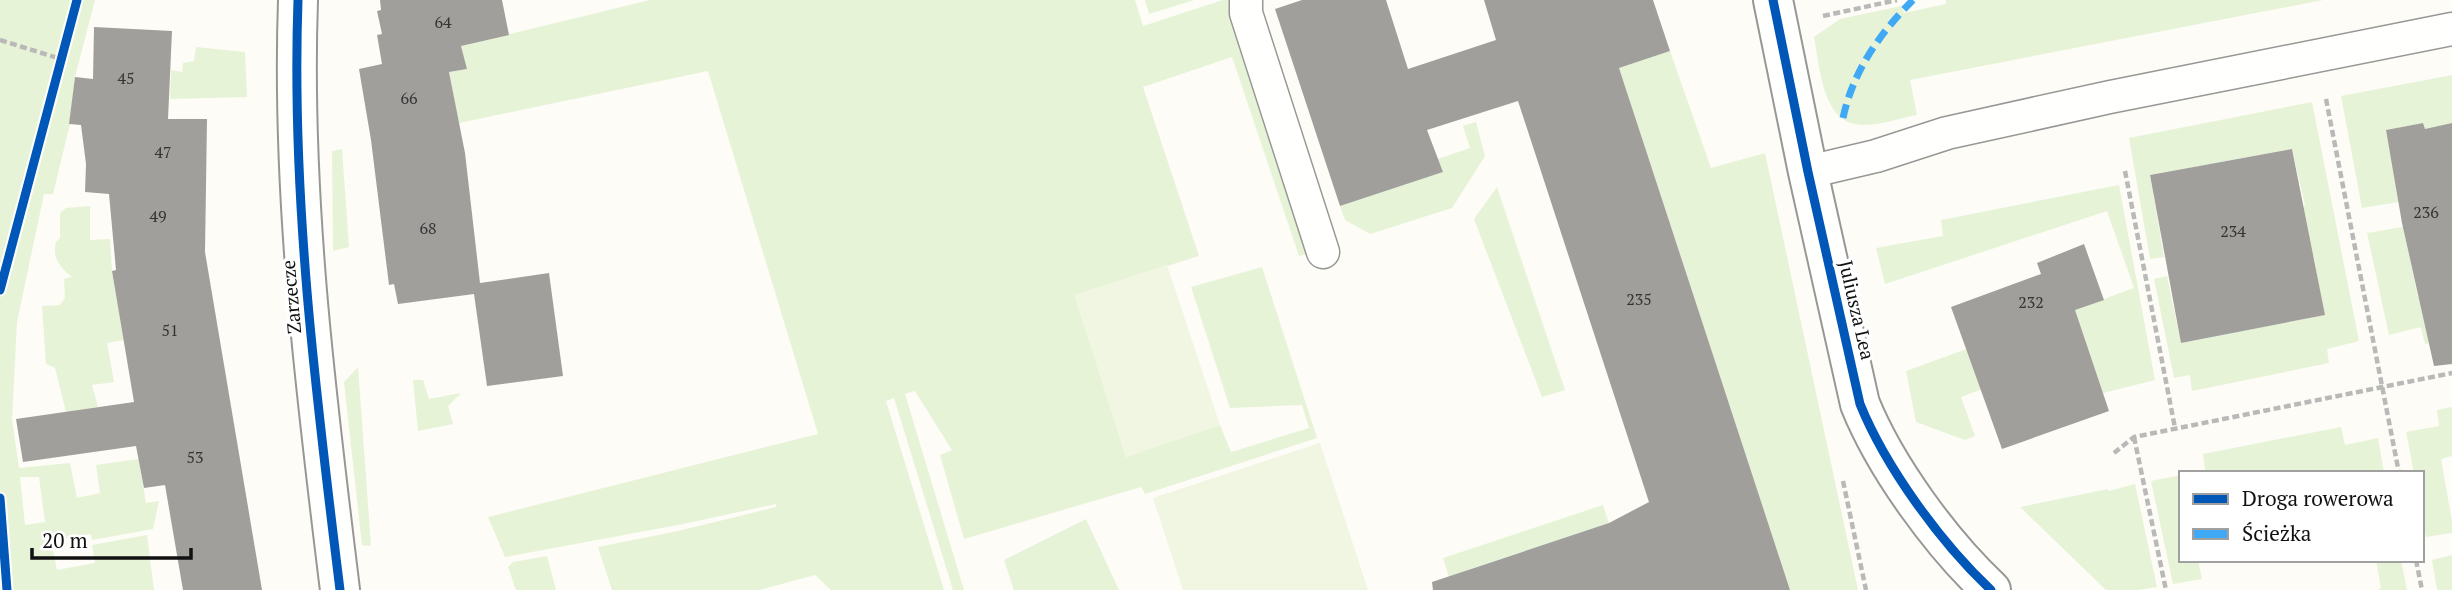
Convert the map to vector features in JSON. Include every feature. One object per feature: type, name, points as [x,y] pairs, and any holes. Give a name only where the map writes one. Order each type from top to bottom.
[{"type":"street","name":"Zarzecze","points":[[298,0],[298,143],[304,254],[340,590]]},
{"type":"street","name":"Juliusza Lea","points":[[1773,0],[1860,404],[1875,439],[1952,551],[1991,590]]},
{"type":"lane","points":[[1246,0],[1246,13],[1323,252]]},
{"type":"lane","points":[[1808,172],[1876,156],[1947,133],[2318,54],[2452,29]]},
{"type":"path","points":[[1819,17],[1897,0]]},
{"type":"path","points":[[0,40],[61,59]]},
{"type":"path","points":[[2318,54],[2399,471]]},
{"type":"path","points":[[2125,171],[2175,428]]},
{"type":"path","points":[[2114,453],[2134,437],[2452,373]]},
{"type":"path","points":[[2134,437],[2166,590]]},
{"type":"path","points":[[1841,472],[1866,590]]},
{"type":"path","points":[[2416,562],[2421,590]]},
{"type":"green space","points":[[0,0],[95,0],[75,77],[70,124],[53,194],[44,194],[17,322],[12,419],[19,468],[70,463],[77,498],[100,493],[96,465],[139,459],[146,503],[159,501],[153,529],[92,540],[91,534],[51,541],[57,570],[95,563],[92,545],[147,535],[154,590],[0,590]],"holes":[[[20,477],[39,477],[45,522],[25,525]]]},
{"type":"green space","points":[[650,0],[1135,0],[1143,26],[1223,0],[1233,0],[1311,253],[1299,256],[1232,57],[1143,87],[1199,256],[1075,295],[1126,457],[1220,425],[1231,452],[1309,428],[1302,405],[1230,408],[1191,287],[1262,267],[1317,438],[1145,494],[1141,487],[964,539],[940,455],[952,450],[915,391],[905,394],[964,590],[953,590],[894,398],[886,401],[944,590],[831,590],[815,575],[759,590],[612,590],[598,547],[678,531],[776,507],[776,504],[505,557],[488,517],[818,434],[708,71],[459,123],[449,72],[467,69],[461,46]]},
{"type":"green space","points":[[1145,0],[1194,0],[1149,14]]},
{"type":"green space","points":[[1946,0],[2323,0],[1910,80],[1917,115],[1884,123],[1863,125],[1849,122],[1839,115],[1825,92],[1814,37],[1840,19],[1901,6],[1904,13],[1946,4]]},
{"type":"green space","points":[[196,47],[245,52],[247,97],[170,99],[171,70],[182,72],[183,63],[194,61]]},
{"type":"green space","points":[[1670,51],[1711,168],[1765,153],[1858,590],[1790,590],[1619,68]]},
{"type":"green space","points":[[2452,75],[2452,123],[2426,131],[2423,123],[2386,130],[2399,202],[2362,208],[2341,96]]},
{"type":"green space","points":[[2312,102],[2359,341],[2327,349],[2329,363],[2192,391],[2190,375],[2174,378],[2154,279],[2167,276],[2181,343],[2324,315],[2314,257],[2311,257],[2301,207],[2305,205],[2292,149],[2150,175],[2164,257],[2150,259],[2129,138]]},
{"type":"green space","points":[[1476,122],[1485,156],[1452,208],[1370,234],[1345,220],[1340,206],[1443,172],[1438,159],[1470,148],[1463,126]]},
{"type":"green space","points":[[342,149],[349,247],[333,251],[332,151]]},
{"type":"green space","points":[[2119,185],[2155,380],[2103,393],[2014,377],[1961,397],[1975,436],[1965,440],[1916,422],[1906,371],[2134,288],[2107,211],[1885,284],[1876,248],[1943,236],[1941,220]]},
{"type":"green space","points":[[1497,187],[1565,390],[1542,397],[1474,219]]},
{"type":"green space","points":[[90,206],[90,240],[110,239],[112,271],[124,340],[107,343],[114,382],[92,385],[98,407],[66,412],[55,368],[46,364],[42,306],[60,305],[65,298],[64,279],[72,277],[61,266],[55,253],[56,242],[60,238],[60,213],[66,208]]},
{"type":"green space","points":[[2403,227],[2418,297],[2452,291],[2452,338],[2425,344],[2421,327],[2389,335],[2367,233]]},
{"type":"green space","points":[[1167,265],[1220,425],[1126,457],[1074,295]]},
{"type":"green space","points":[[358,367],[371,546],[362,545],[344,382]]},
{"type":"green space","points":[[413,380],[423,380],[429,399],[461,393],[448,406],[453,424],[418,431]]},
{"type":"green space","points":[[2452,407],[2452,456],[2441,459],[2452,533],[2426,537],[2424,471],[2414,471],[2406,432],[2439,426],[2437,410]]},
{"type":"green space","points":[[2341,427],[2345,445],[2378,438],[2384,471],[2201,471],[2205,470],[2203,454]]},
{"type":"green space","points":[[1320,443],[1368,590],[1183,590],[1153,498]]},
{"type":"green space","points":[[2179,475],[2179,562],[2198,562],[2202,579],[2173,584],[2151,481]]},
{"type":"green space","points":[[2135,484],[2157,587],[2106,590],[2020,507],[2108,489],[2109,491]]},
{"type":"green space","points":[[1603,505],[1609,523],[1467,570],[1453,590],[1443,558]]},
{"type":"green space","points":[[1086,519],[1119,590],[1014,590],[1004,560]]},
{"type":"green space","points":[[2452,555],[2452,590],[2437,590],[2432,560]]},
{"type":"green space","points":[[547,556],[556,590],[516,590],[508,567],[513,562]]},
{"type":"green space","points":[[2376,562],[2401,562],[2407,590],[2378,590],[2381,588]]},
{"type":"building","points":[[380,0],[502,0],[509,35],[461,46],[467,69],[449,72],[465,153],[480,283],[549,273],[563,376],[487,386],[474,294],[398,304],[394,284],[389,285],[371,140],[359,69],[382,64],[377,35],[382,34],[377,11],[381,10]]},
{"type":"building","points":[[1302,0],[1386,0],[1408,69],[1496,40],[1484,0],[1653,0],[1670,51],[1619,68],[1790,590],[1433,590],[1432,582],[1609,523],[1649,502],[1518,101],[1427,130],[1443,172],[1340,206],[1275,9]]},
{"type":"building","points":[[94,27],[172,31],[168,119],[207,119],[205,252],[262,590],[183,590],[165,485],[144,488],[136,446],[23,462],[16,419],[134,402],[112,271],[116,270],[109,194],[85,192],[86,164],[81,125],[69,124],[75,77],[93,79]]},
{"type":"building","points":[[2423,123],[2425,129],[2452,123],[2452,364],[2434,366],[2402,223],[2386,130]]},
{"type":"building","points":[[2292,149],[2325,315],[2181,343],[2150,175]]},
{"type":"building","points":[[2084,244],[2104,300],[2075,310],[2109,411],[2002,449],[1951,307],[2041,274],[2037,263]]},
{"type":"marked path","points":[[1843,118],[1854,84],[1869,54],[1913,0]]},
{"type":"cycle path","points":[[0,290],[77,0]]},
{"type":"cycle path","points":[[298,0],[298,148],[307,296],[340,590]]},
{"type":"cycle path","points":[[1773,0],[1860,404],[1884,453],[1916,503],[1953,550],[1991,590]]},
{"type":"cycle path","points":[[0,498],[7,590]]}]
